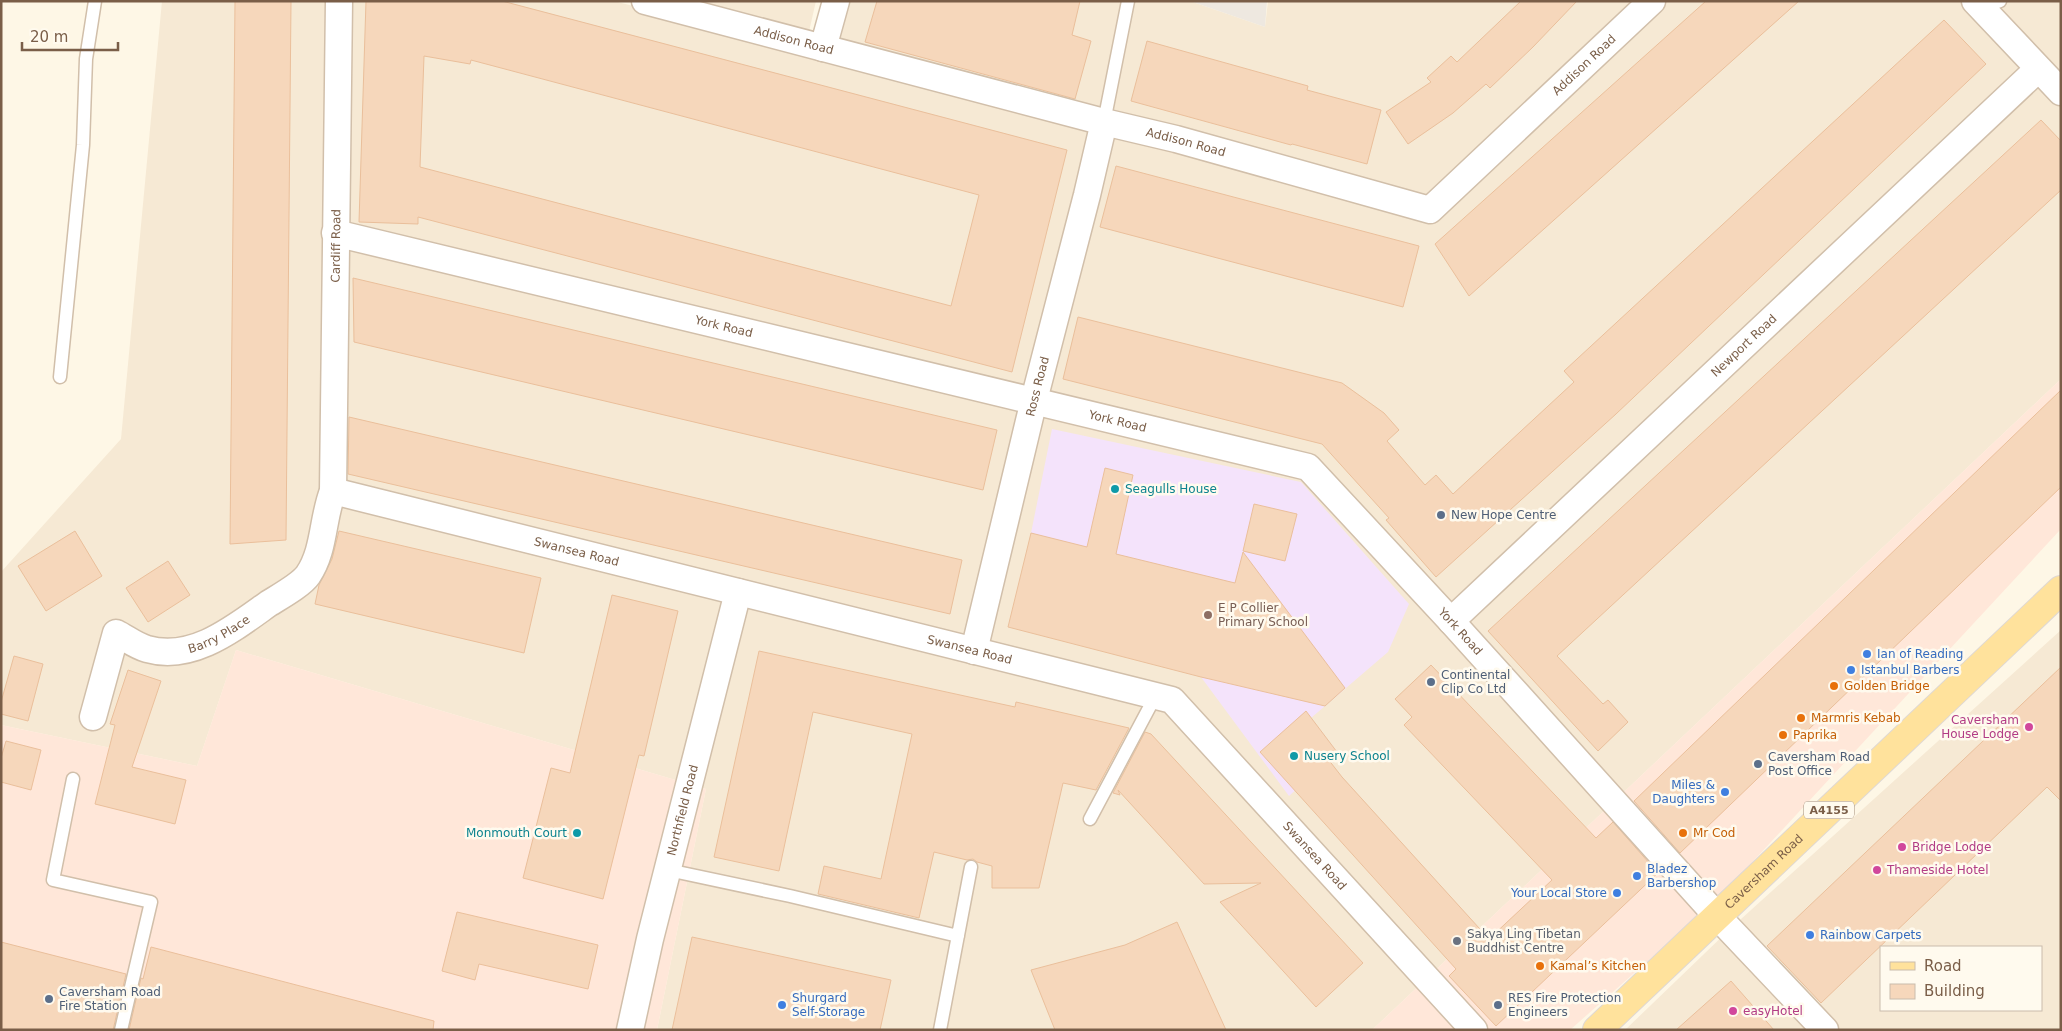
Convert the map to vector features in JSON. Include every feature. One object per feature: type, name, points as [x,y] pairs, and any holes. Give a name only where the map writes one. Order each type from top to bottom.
[{"type":"main road","name":"Caversham Road","points":[[1597,1030],[2061,590]]},
{"type":"street","name":"Cardiff Road","points":[[333,491],[339,1]]},
{"type":"street","name":"Addison Road","points":[[645,1],[1104,122],[1176,139],[1430,210],[1652,1]]},
{"type":"street","points":[[823,48],[836,1]]},
{"type":"street","points":[[1986,3],[2038,68],[2061,92]]},
{"type":"street","name":"Newport Road","points":[[1451,621],[2038,68]]},
{"type":"street","name":"Ross Road","points":[[974,651],[1034,400],[1104,122]]},
{"type":"street","name":"York Road","points":[[335,233],[1308,467],[1451,621],[1718,917],[1826,1030]]},
{"type":"street","name":"Swansea Road","points":[[333,491],[1172,700],[1474,1030]]},
{"type":"street","name":"Barry Place","points":[[93,717],[116,634],[147,649],[180,652],[228,633],[307,576],[320,553],[328,504],[333,491]]},
{"type":"street","name":"Northfield Road","points":[[630,1030],[738,592]]},
{"type":"lane","points":[[60,377],[83,145],[86,59],[95,1]]},
{"type":"lane","points":[[1104,122],[1128,1]]},
{"type":"lane","points":[[1090,819],[1156,696]]},
{"type":"lane","points":[[73,780],[53,880],[151,902],[121,1030]]},
{"type":"lane","points":[[940,1030],[971,867]]},
{"type":"lane","points":[[668,870],[790,896],[958,936]]},
{"type":"shaded area","points":[[162,1],[614,1],[832,58],[848,1],[1190,1],[1265,27],[1268,1],[2061,1],[2061,379],[1372,1030],[657,1030],[706,789],[236,650],[197,766],[1,725],[1,572],[121,439]]},
{"type":"shaded area","points":[[685,1],[816,1],[808,36]]},
{"type":"shaded area","points":[[1190,1],[1267,1],[1265,27]]},
{"type":"shaded area","points":[[2061,379],[2061,529],[1720,897],[1570,1030],[1372,1030]]},
{"type":"shaded area","name":"E P Collier Primary School","points":[[1052,429],[1301,482],[1409,604],[1388,652],[1311,718],[1337,752],[1289,796],[1201,677],[1031,533]]},
{"type":"shaded area","points":[[2061,630],[2061,1030],[1625,1030],[1730,929]]},
{"type":"shaded area","points":[[236,650],[706,789],[657,1030],[1,1030],[1,725],[197,766]]},
{"type":"building","points":[[235,1],[291,1],[286,540],[230,544]]},
{"type":"building","points":[[366,1],[502,1],[1067,150],[1012,372],[418,217],[418,224],[359,222]],"holes":[[[424,56],[470,64],[471,60],[979,195],[951,306],[420,167]]]},
{"type":"building","points":[[877,1],[1080,1],[1072,35],[1091,41],[1075,99],[865,42]]},
{"type":"building","points":[[1521,1],[1577,1],[1490,88],[1486,84],[1453,113],[1408,144],[1386,112],[1431,82],[1427,78],[1451,56],[1457,62]]},
{"type":"building","points":[[1706,1],[1799,1],[1469,296],[1435,244]]},
{"type":"building","points":[[1944,20],[1986,64],[1616,414],[1436,577],[1386,520],[1389,518],[1322,444],[1063,379],[1078,317],[1342,383],[1384,413],[1399,430],[1387,441],[1425,485],[1436,475],[1453,494],[1574,382],[1564,371]]},
{"type":"building","points":[[1147,41],[1308,86],[1307,90],[1381,110],[1367,164],[1131,101]]},
{"type":"building","points":[[2041,120],[2061,141],[2061,190],[1557,656],[1603,704],[1608,700],[1628,722],[1598,751],[1488,631]]},
{"type":"building","points":[[1116,166],[1419,246],[1403,307],[1100,227]]},
{"type":"building","points":[[353,278],[997,430],[983,490],[354,342]]},
{"type":"building","points":[[2061,390],[2061,487],[1680,853],[1634,801]]},
{"type":"building","points":[[349,417],[962,560],[950,614],[348,474]]},
{"type":"building","points":[[1105,468],[1133,475],[1116,554],[1235,583],[1243,552],[1345,688],[1325,706],[1201,677],[1008,627],[1031,533],[1087,547]]},
{"type":"building","points":[[1254,504],[1297,514],[1285,561],[1243,551]]},
{"type":"building","points":[[75,531],[102,576],[46,611],[18,566]]},
{"type":"building","points":[[339,531],[541,578],[524,653],[315,604],[319,585],[332,559]]},
{"type":"building","points":[[168,561],[190,595],[148,622],[126,588]]},
{"type":"building","points":[[612,595],[678,611],[644,756],[639,755],[603,899],[523,878],[551,768],[570,773]]},
{"type":"building","points":[[759,651],[1015,707],[1016,702],[1129,728],[1096,790],[1063,783],[1039,888],[992,888],[992,866],[973,859],[967,860],[934,852],[919,918],[818,894],[824,866],[881,879],[912,734],[813,712],[779,871],[714,857]]},
{"type":"building","points":[[14,656],[43,664],[28,721],[1,714],[1,702]]},
{"type":"building","points":[[1431,665],[1596,838],[1613,822],[1658,873],[1496,1026],[1449,976],[1456,969],[1260,752],[1306,711],[1337,752],[1328,759],[1342,777],[1489,939],[1552,880],[1404,725],[1412,717],[1395,699]]},
{"type":"building","points":[[2061,667],[2061,801],[2047,787],[1821,1003],[1767,946]]},
{"type":"building","points":[[128,670],[161,681],[132,767],[186,780],[175,824],[95,804],[115,725],[110,724]]},
{"type":"building","points":[[1145,732],[1151,734],[1363,963],[1316,1007],[1220,902],[1261,883],[1204,884],[1118,790],[1120,795],[1113,793]]},
{"type":"building","points":[[6,741],[41,750],[31,790],[1,782],[1,758]]},
{"type":"building","points":[[457,912],[598,945],[588,989],[479,964],[475,980],[442,971]]},
{"type":"building","points":[[1177,922],[1226,1030],[1055,1030],[1031,970],[1125,945]]},
{"type":"building","name":"Shurgard Self-Storage","points":[[692,937],[891,980],[880,1030],[672,1030]]},
{"type":"building","name":"Caversham Road Fire Station","points":[[1,942],[126,974],[113,1030],[1,1030]]},
{"type":"building","points":[[151,947],[434,1021],[433,1030],[129,1030],[141,978],[143,979]]},
{"type":"building","points":[[1731,981],[1774,1030],[1676,1030]]},
{"type":"place","name":"Seagulls House","points":[[1115,489]]},
{"type":"place","name":"New Hope Centre","points":[[1441,515]]},
{"type":"place","name":"E P Collier Primary School","points":[[1208,615]]},
{"type":"place","name":"Ian of Reading","points":[[1867,654]]},
{"type":"place","name":"Istanbul Barbers","points":[[1851,670]]},
{"type":"place","name":"Continental Clip Co Ltd","points":[[1431,682]]},
{"type":"place","name":"Golden Bridge","points":[[1834,686]]},
{"type":"place","name":"Marmris Kebab","points":[[1801,718]]},
{"type":"place","name":"Caversham House Lodge","points":[[2029,727]]},
{"type":"place","name":"Paprika","points":[[1783,735]]},
{"type":"place","name":"Nusery School","points":[[1294,756]]},
{"type":"place","name":"Caversham Road Post Office","points":[[1758,764]]},
{"type":"place","name":"Miles & Daughters","points":[[1725,792]]},
{"type":"place","name":"Monmouth Court","points":[[577,833]]},
{"type":"place","name":"Mr Cod","points":[[1683,833]]},
{"type":"place","name":"Bridge Lodge","points":[[1902,847]]},
{"type":"place","name":"Thameside Hotel","points":[[1877,870]]},
{"type":"place","name":"Bladez Barbershop","points":[[1637,876]]},
{"type":"place","name":"Your Local Store","points":[[1617,893]]},
{"type":"place","name":"Rainbow Carpets","points":[[1810,935]]},
{"type":"place","name":"Sakya Ling Tibetan Buddhist Centre","points":[[1457,941]]},
{"type":"place","name":"Kamal’s Kitchen","points":[[1540,966]]},
{"type":"place","name":"Caversham Road Fire Station","points":[[49,999]]},
{"type":"place","name":"Shurgard Self-Storage","points":[[782,1005]]},
{"type":"place","name":"RES Fire Protection Engineers","points":[[1498,1005]]},
{"type":"place","name":"easyHotel","points":[[1733,1011]]}]
